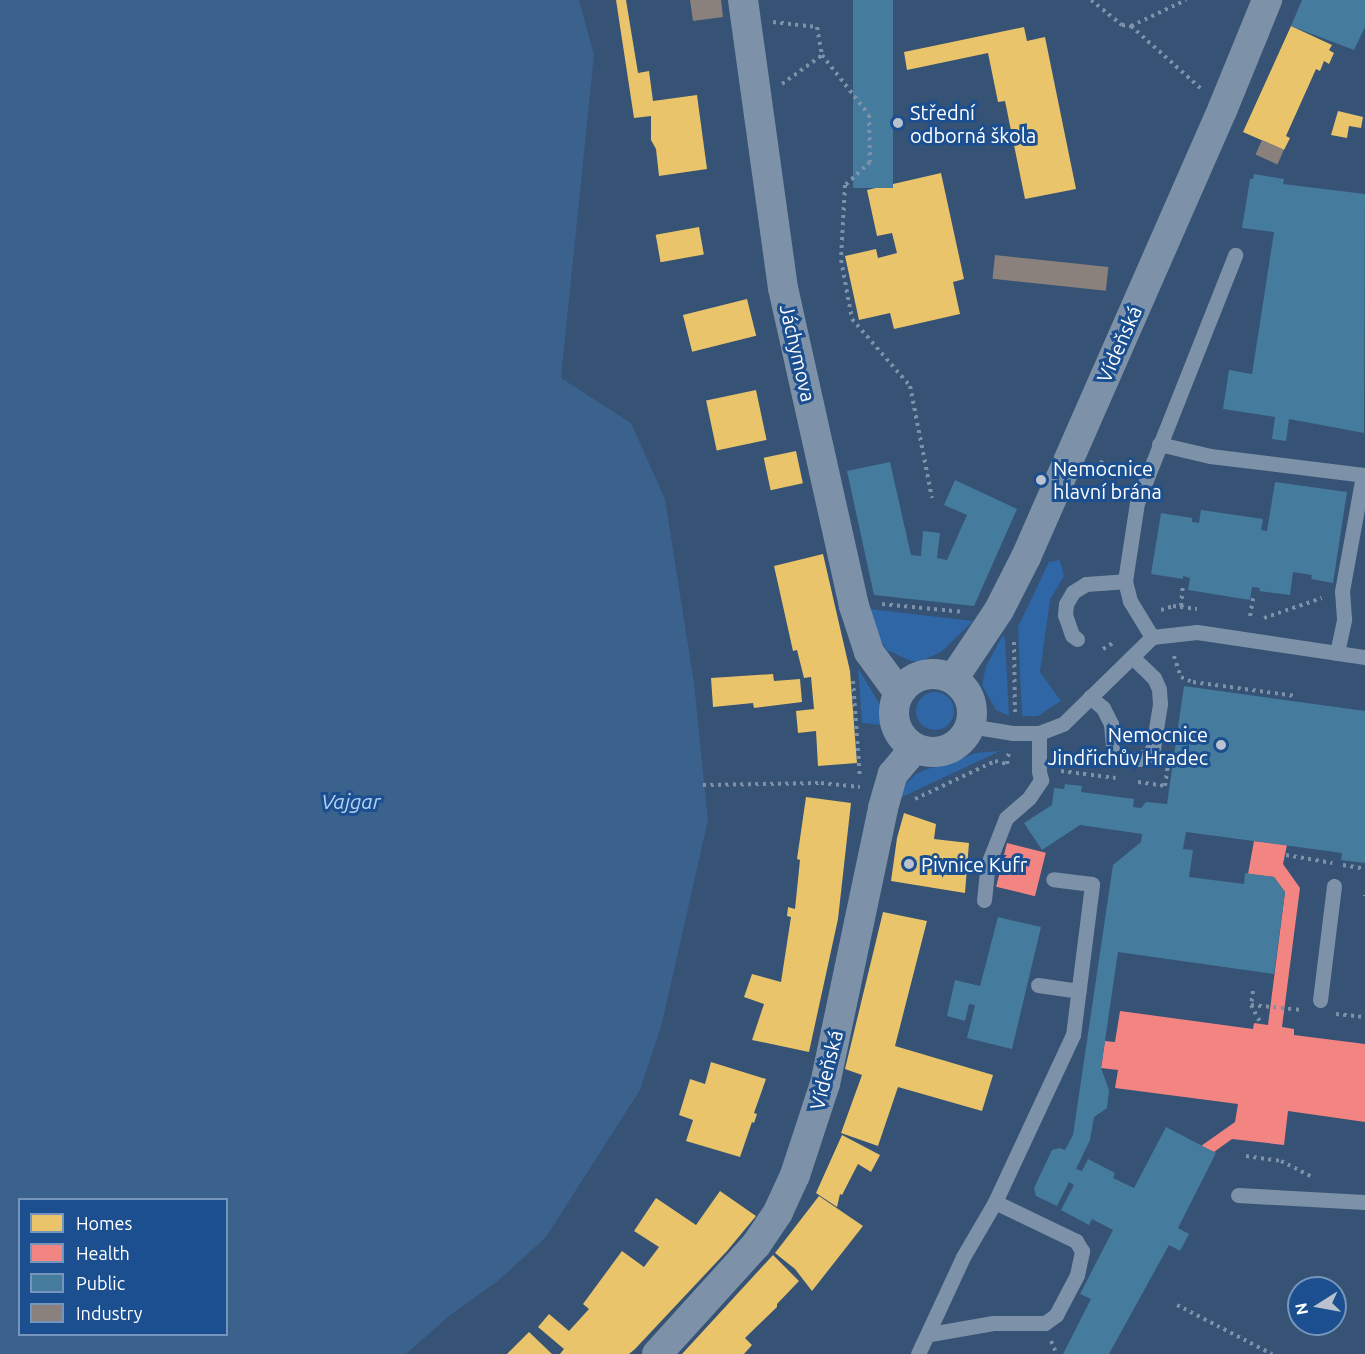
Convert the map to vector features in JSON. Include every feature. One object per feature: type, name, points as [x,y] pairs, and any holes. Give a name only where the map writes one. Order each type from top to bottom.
[{"type":"street","name":"Vídeňská","points":[[953,679],[999,610],[1026,557],[1223,108],[1267,0]]},
{"type":"street","name":"Jáchymova","points":[[753,10],[783,288],[854,606],[869,652],[899,693]]},
{"type":"street","points":[[929,674],[953,679],[963,687],[970,699],[972,712],[970,726],[965,735],[948,750],[937,752],[915,748],[905,740],[894,718],[899,693],[907,683],[929,674]]},
{"type":"street","name":"Vídeňská","points":[[657,1354],[756,1245],[778,1212],[795,1175],[825,1084],[882,808],[893,774],[915,748]]},
{"type":"lane","points":[[1160,636],[1130,602],[1125,581],[1137,503],[1235,255]]},
{"type":"lane","points":[[1159,444],[1210,456],[1364,475],[1342,591],[1344,619],[1337,653]]},
{"type":"lane","points":[[1077,639],[1069,629],[1065,615],[1066,604],[1073,592],[1086,584],[1125,581]]},
{"type":"lane","points":[[970,726],[1012,733],[1039,733],[1063,724],[1132,657],[1160,636],[1197,632],[1365,657]]},
{"type":"lane","points":[[1090,697],[1103,708],[1112,724],[1113,746],[1119,754],[1126,758],[1139,759],[1148,755],[1153,748],[1160,704],[1159,689],[1154,678],[1132,657]]},
{"type":"lane","points":[[984,900],[988,864],[1006,818],[1029,798],[1041,780],[1039,733]]},
{"type":"lane","points":[[918,1354],[930,1335],[963,1257],[994,1203],[1073,1035],[1092,884],[1053,879]]},
{"type":"lane","points":[[1320,1000],[1334,886]]},
{"type":"lane","points":[[1038,985],[1078,991]]},
{"type":"lane","points":[[1238,1196],[1365,1202]]},
{"type":"lane","points":[[930,1335],[993,1323],[1045,1323],[1056,1315],[1077,1275],[1082,1251],[1076,1241],[994,1203]]},
{"type":"path","points":[[1091,0],[1122,25],[1131,26],[1186,0]]},
{"type":"path","points":[[753,10],[817,27],[822,55],[869,115],[870,162],[845,185],[841,260],[852,319],[910,386],[932,498]]},
{"type":"path","points":[[1131,26],[1204,91]]},
{"type":"path","points":[[774,90],[822,55]]},
{"type":"path","points":[[1093,480],[1106,452]]},
{"type":"path","points":[[1181,606],[1183,584]]},
{"type":"path","points":[[1254,594],[1250,616],[1268,618],[1342,591]]},
{"type":"path","points":[[879,603],[974,613]]},
{"type":"path","points":[[912,801],[995,761],[1007,764],[1015,709],[1013,634]]},
{"type":"path","points":[[1160,636],[1181,677],[1193,682],[1296,696]]},
{"type":"path","points":[[703,785],[821,783],[860,787],[860,759],[852,675]]},
{"type":"path","points":[[1286,855],[1365,869]]},
{"type":"path","points":[[1253,992],[1251,1005],[1261,1024]]},
{"type":"path","points":[[1246,1156],[1281,1161],[1315,1178]]},
{"type":"path","points":[[1177,1305],[1272,1354]]},
{"type":"shaded area","points":[[1060,560],[1064,576],[1050,600],[1040,672],[1061,701],[1038,716],[1022,716],[1018,627],[1049,562]]},
{"type":"shaded area","points":[[870,609],[973,621],[941,652],[921,661],[911,661],[887,650],[878,637]]},
{"type":"shaded area","points":[[1003,635],[1009,716],[996,710],[982,685],[986,666]]},
{"type":"shaded area","points":[[858,668],[880,705],[881,725],[862,723]]},
{"type":"shaded area","points":[[935,692],[949,697],[954,711],[949,725],[935,730],[921,725],[916,711],[921,697]]},
{"type":"shaded area","points":[[1000,751],[900,798],[906,784],[916,774],[975,753]]},
{"type":"water","name":"Vajgar","points":[[0,0],[579,0],[594,55],[561,378],[631,423],[665,499],[694,683],[708,820],[662,1023],[640,1090],[546,1237],[499,1280],[449,1316],[406,1354],[0,1354]]},
{"type":"building: Homes","points":[[616,0],[626,0],[638,73],[649,71],[653,101],[697,95],[707,169],[659,176],[656,149],[651,140],[651,116],[634,118]]},
{"type":"building: Homes","points":[[1291,26],[1332,45],[1329,50],[1334,53],[1329,64],[1324,61],[1320,71],[1316,69],[1286,136],[1290,138],[1284,150],[1243,132]]},
{"type":"building: Homes","points":[[1024,27],[1027,41],[1045,37],[1076,189],[1025,199],[1005,101],[998,102],[988,53],[907,70],[904,52]]},
{"type":"building: Homes","points":[[1338,111],[1363,117],[1361,128],[1349,126],[1347,138],[1331,135]]},
{"type":"building: Homes","points":[[941,173],[964,279],[953,282],[960,314],[894,329],[890,313],[859,320],[845,256],[876,249],[878,258],[897,253],[892,233],[877,236],[867,190]]},
{"type":"building: Homes","points":[[699,227],[704,255],[661,262],[656,235]]},
{"type":"building: Homes","points":[[747,299],[756,336],[692,352],[683,315]]},
{"type":"building: Homes","points":[[756,390],[767,440],[717,450],[706,401]]},
{"type":"building: Homes","points":[[796,451],[803,483],[771,490],[764,458]]},
{"type":"building: Homes","points":[[823,554],[850,671],[857,763],[818,766],[816,731],[798,733],[796,711],[814,709],[811,677],[804,678],[797,650],[793,651],[774,566]]},
{"type":"building: Homes","points":[[773,674],[774,681],[800,679],[802,702],[754,708],[753,703],[713,707],[711,678]]},
{"type":"building: Homes","points":[[806,797],[851,803],[838,919],[809,1052],[752,1040],[764,1004],[744,997],[752,974],[781,982],[791,917],[787,916],[788,907],[795,909],[800,860],[797,859]]},
{"type":"building: Homes","points":[[904,813],[936,824],[934,839],[969,843],[965,893],[891,881],[897,838]]},
{"type":"building: Homes","points":[[883,912],[927,921],[895,1046],[993,1075],[982,1111],[898,1087],[878,1146],[841,1133],[862,1075],[845,1069]]},
{"type":"building: Homes","points":[[711,1062],[766,1079],[754,1113],[757,1114],[754,1123],[752,1122],[740,1157],[686,1141],[693,1120],[679,1115],[690,1079],[705,1084]]},
{"type":"building: Homes","points":[[842,1135],[880,1155],[871,1172],[858,1164],[842,1195],[840,1194],[837,1207],[816,1193]]},
{"type":"building: Homes","points":[[720,1191],[756,1216],[727,1251],[635,1349],[629,1354],[560,1354],[564,1349],[538,1327],[549,1314],[569,1331],[589,1309],[583,1304],[622,1251],[644,1267],[659,1247],[634,1231],[656,1198],[696,1225]]},
{"type":"building: Homes","points":[[819,1196],[863,1226],[812,1291],[795,1269],[775,1253]]},
{"type":"building: Homes","points":[[773,1255],[799,1281],[777,1304],[777,1307],[745,1338],[752,1345],[744,1354],[682,1354]]},
{"type":"building: Homes","points":[[529,1332],[552,1354],[507,1354]]},
{"type":"building: Health","points":[[1254,841],[1287,845],[1283,864],[1300,888],[1282,1027],[1294,1029],[1294,1035],[1365,1044],[1365,1122],[1288,1111],[1284,1145],[1232,1139],[1214,1152],[1201,1146],[1235,1122],[1238,1104],[1115,1088],[1118,1070],[1101,1068],[1105,1041],[1115,1042],[1120,1011],[1253,1029],[1254,1023],[1268,1025],[1285,892],[1274,877],[1248,874]]},
{"type":"building: Health","points":[[1007,843],[1046,853],[1035,896],[996,887]]},
{"type":"building: Public","points":[[853,0],[893,0],[893,188],[853,188]]},
{"type":"building: Public","points":[[1302,0],[1365,0],[1365,27],[1354,50],[1291,26]]},
{"type":"building: Public","points":[[1254,174],[1284,179],[1283,184],[1365,194],[1364,433],[1289,419],[1286,441],[1272,439],[1275,417],[1223,409],[1229,370],[1252,374],[1274,232],[1242,228],[1250,179],[1253,179]]},
{"type":"building: Public","points":[[890,462],[911,555],[921,556],[923,531],[940,533],[937,558],[947,560],[967,515],[944,505],[955,480],[1017,509],[974,606],[874,595],[847,471]]},
{"type":"building: Public","points":[[1275,482],[1347,492],[1333,583],[1311,579],[1312,575],[1293,572],[1290,595],[1259,591],[1260,588],[1252,587],[1250,600],[1188,590],[1190,578],[1183,576],[1183,579],[1151,574],[1161,513],[1192,518],[1192,522],[1199,523],[1201,510],[1263,519],[1261,530],[1267,531]]},
{"type":"building: Public","points":[[1184,686],[1365,711],[1365,863],[1341,860],[1342,853],[1186,832],[1183,849],[1193,850],[1189,877],[1244,884],[1245,873],[1274,877],[1285,892],[1274,974],[1118,952],[1101,1068],[1109,1090],[1107,1108],[1094,1117],[1090,1140],[1076,1169],[1082,1171],[1088,1159],[1115,1173],[1113,1178],[1134,1188],[1166,1127],[1216,1153],[1178,1228],[1189,1234],[1180,1251],[1169,1245],[1109,1354],[1063,1354],[1091,1299],[1080,1294],[1113,1230],[1092,1219],[1089,1225],[1061,1210],[1074,1185],[1069,1182],[1057,1206],[1036,1196],[1034,1188],[1052,1150],[1060,1148],[1065,1150],[1073,1135],[1113,865],[1141,842],[1142,834],[1080,825],[1042,850],[1024,823],[1052,805],[1054,788],[1064,789],[1065,784],[1082,786],[1081,792],[1134,799],[1133,807],[1141,808],[1146,802],[1167,804]]},
{"type":"building: Public","points":[[998,917],[1041,927],[1012,1049],[967,1038],[975,1005],[969,1004],[965,1021],[947,1016],[955,980],[980,986]]},
{"type":"building: Industry","points":[[690,0],[721,0],[723,17],[693,21]]},
{"type":"building: Industry","points":[[1262,140],[1284,150],[1277,164],[1255,155]]},
{"type":"building: Industry","points":[[995,255],[1108,267],[1106,291],[992,279]]},
{"type":"place","name":"Střední odborná škola","points":[[898,123]]},
{"type":"place","name":"Nemocnice hlavní brána","points":[[1041,480]]},
{"type":"place","name":"Nemocnice Jindřichův Hradec","points":[[1221,745]]},
{"type":"place","name":"Pivnice Kufr","points":[[909,864]]}]
